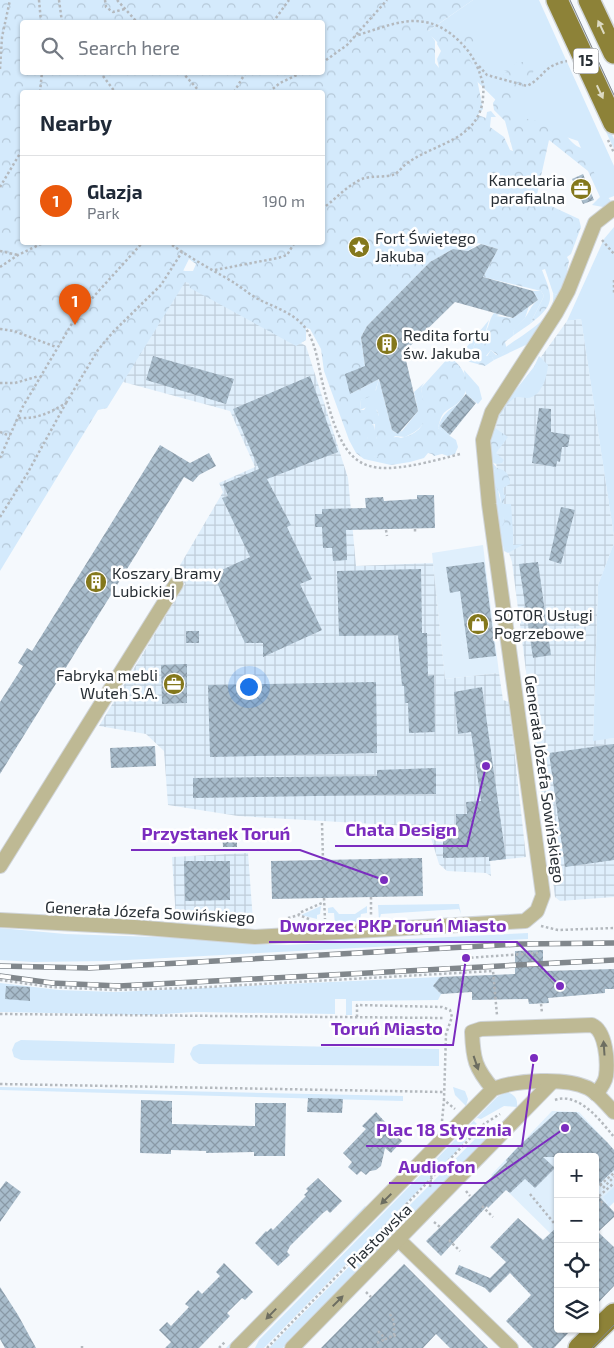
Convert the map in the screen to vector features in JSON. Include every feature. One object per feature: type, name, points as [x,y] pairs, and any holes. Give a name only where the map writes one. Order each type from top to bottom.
[{"type":"main road","name":"15","points":[[557,0],[614,123]]},
{"type":"main road","name":"15","points":[[589,0],[614,54]]},
{"type":"main road","points":[[579,1348],[614,1314]]},
{"type":"street","name":"Generała Józefa Sowińskiego","points":[[0,920],[134,927],[255,937],[325,928],[371,930],[525,921],[534,916],[543,895],[489,504],[483,440],[492,412],[533,351],[568,291],[595,223],[614,208]]},
{"type":"street","points":[[0,866],[176,584]]},
{"type":"street","points":[[596,1094],[606,1077],[603,1036],[598,1028],[592,1025],[472,1032],[473,1056],[477,1068],[493,1089],[519,1083],[552,1082],[580,1086],[596,1094],[614,1112]]},
{"type":"street","name":"Piastowska","points":[[292,1348],[552,1082]]},
{"type":"street","name":"Piastowska","points":[[237,1348],[493,1089]]},
{"type":"street","points":[[399,1240],[511,1348]]},
{"type":"path","points":[[0,69],[2,37],[10,0]]},
{"type":"path","points":[[40,0],[41,20]]},
{"type":"path","points":[[59,0],[62,20]]},
{"type":"path","points":[[104,0],[106,7],[113,12],[125,9]]},
{"type":"path","points":[[117,0],[135,20]]},
{"type":"path","points":[[274,20],[288,0]]},
{"type":"path","points":[[325,61],[347,45],[386,0]]},
{"type":"path","points":[[355,36],[414,19],[437,25],[452,34],[469,50],[487,75],[527,86],[536,81],[551,65],[571,60]]},
{"type":"path","points":[[325,206],[346,187],[362,179],[393,175],[405,164],[444,145],[478,120],[484,88],[478,65]]},
{"type":"path","points":[[40,90],[42,75]]},
{"type":"path","points":[[102,75],[114,90]]},
{"type":"path","points":[[185,75],[198,90]]},
{"type":"path","points":[[235,90],[244,75]]},
{"type":"path","points":[[272,90],[297,75]]},
{"type":"path","points":[[0,187],[20,153]]},
{"type":"path","points":[[0,267],[18,255],[39,245]]},
{"type":"path","points":[[0,458],[18,418],[56,347],[83,308],[140,245]]},
{"type":"path","points":[[172,245],[256,298],[301,323],[308,334],[317,358],[328,404],[342,445],[362,465],[387,469],[416,465],[460,454]]},
{"type":"path","points":[[213,270],[288,255],[293,245]]},
{"type":"path","points":[[0,251],[18,255]]},
{"type":"path","points":[[0,517],[27,474],[98,350],[113,332],[143,305],[162,284],[182,252]]},
{"type":"path","points":[[614,280],[614,294]]},
{"type":"path","points":[[0,329],[14,331],[56,347]]},
{"type":"path","points":[[0,383],[15,383],[40,375]]},
{"type":"path","points":[[18,418],[33,419],[46,415],[66,403]]},
{"type":"path","points":[[0,432],[10,436]]},
{"type":"path","points":[[415,529],[415,534]]},
{"type":"path","points":[[386,530],[387,536]]},
{"type":"path","points":[[322,823],[323,860]]},
{"type":"path","points":[[371,897],[371,930]]},
{"type":"path","points":[[288,918],[299,915],[299,913],[324,900],[325,928],[299,915]]},
{"type":"path","points":[[525,921],[558,930],[614,928]]},
{"type":"path","points":[[466,958],[538,953]]},
{"type":"path","points":[[0,980],[51,987],[113,990],[190,988],[493,971],[497,1015]]},
{"type":"path","points":[[542,1004],[542,1013]]},
{"type":"path","points":[[358,1017],[357,1005],[442,1006],[450,1010],[452,1017],[446,1034],[444,1100],[460,1113]]},
{"type":"path","points":[[0,1014],[445,1018]]},
{"type":"path","points":[[0,1084],[444,1092]]},
{"type":"path","points":[[552,1102],[562,1098],[576,1100],[614,1136]]},
{"type":"path","points":[[267,1348],[432,1180],[484,1124]]},
{"type":"path","points":[[430,1188],[433,1151]]},
{"type":"path","points":[[614,1173],[600,1184],[602,1188],[614,1177]]},
{"type":"path","points":[[599,1194],[614,1183]]},
{"type":"path","points":[[466,1191],[470,1196]]},
{"type":"path","points":[[530,1194],[554,1223]]},
{"type":"path","points":[[598,1198],[602,1205]]},
{"type":"path","points":[[482,1206],[493,1216]]},
{"type":"path","points":[[434,1222],[440,1227]]},
{"type":"path","points":[[449,1240],[460,1251]]},
{"type":"path","points":[[366,1292],[371,1297]]},
{"type":"path","points":[[390,1314],[394,1321],[394,1335],[397,1338]]},
{"type":"path","points":[[378,1331],[386,1338]]},
{"type":"path","points":[[377,1344],[394,1335]]},
{"type":"shaded area","points":[[183,270],[306,346],[348,478],[356,566],[433,563],[445,679],[499,673],[503,700],[509,702],[526,857],[490,861],[491,876],[486,873],[447,871],[439,864],[431,838],[409,826],[238,816],[168,805],[164,751],[146,734],[99,726],[185,584],[176,572],[223,492],[219,483],[255,467],[230,411],[116,380]]},
{"type":"shaded area","points":[[581,319],[614,537],[614,543],[598,585],[593,740],[614,738],[614,897],[560,901],[555,897],[512,562],[507,547],[493,438],[499,415],[567,321]]},
{"type":"shaded area","name":"SOTOR Usługi Pogrzebowe","points":[[483,545],[499,673],[445,679],[432,553]]},
{"type":"shaded area","points":[[248,853],[253,921],[176,920],[172,857]]},
{"type":"shaded area","points":[[552,1111],[579,1112],[614,1150],[614,1202],[599,1216],[599,1153],[554,1153],[554,1237],[491,1175]]},
{"type":"green space","points":[[0,0],[473,0],[428,31],[435,41],[435,63],[439,68],[437,59],[441,51],[437,44],[440,33],[457,35],[471,30],[481,41],[466,54],[472,63],[477,79],[483,109],[478,115],[486,118],[487,112],[491,111],[496,117],[491,117],[490,127],[504,137],[510,150],[513,151],[505,121],[494,110],[493,103],[499,94],[498,87],[504,87],[510,92],[514,89],[511,80],[503,75],[507,71],[502,70],[499,63],[503,66],[513,64],[524,68],[525,65],[519,66],[516,62],[530,62],[534,68],[531,82],[513,98],[512,114],[553,126],[563,132],[574,144],[587,150],[598,185],[611,201],[603,207],[592,205],[600,197],[588,171],[549,140],[536,199],[579,219],[581,227],[571,254],[567,257],[569,261],[564,285],[556,295],[553,293],[545,269],[542,270],[550,294],[548,306],[544,311],[530,324],[544,296],[541,291],[483,277],[498,249],[478,243],[468,251],[453,249],[430,262],[367,326],[361,337],[365,366],[350,394],[379,379],[374,395],[361,400],[360,410],[364,410],[369,402],[374,404],[379,416],[386,418],[388,424],[388,434],[380,444],[374,433],[375,424],[372,424],[372,433],[367,438],[374,442],[377,449],[374,456],[378,457],[379,450],[386,441],[393,437],[401,438],[411,434],[422,425],[424,412],[421,388],[449,357],[455,361],[463,372],[467,384],[464,396],[457,404],[443,414],[438,428],[456,440],[458,447],[455,454],[434,456],[428,453],[424,458],[391,465],[364,459],[356,453],[349,440],[324,371],[321,349],[310,329],[306,328],[306,340],[296,346],[190,288],[189,283],[185,282],[107,408],[98,410],[0,571]],"holes":[[[189,259],[196,264],[193,271],[183,271]]]},
{"type":"green space","points":[[473,0],[539,0],[614,166],[614,196],[603,200],[578,141],[516,120],[427,32]]},
{"type":"green space","points":[[545,0],[549,0],[614,139],[614,149]]},
{"type":"green space","points":[[614,227],[614,537],[581,319],[567,321],[604,239]]},
{"type":"green space","points":[[564,286],[561,298],[532,342],[494,360],[492,357],[486,358],[491,350],[496,355],[503,353],[506,347],[544,318],[553,302],[553,293],[556,295]]},
{"type":"green space","points":[[533,291],[541,291],[544,296],[530,324],[514,335],[514,329],[538,300]]},
{"type":"green space","points":[[529,306],[525,318],[513,331],[514,335],[505,342],[507,350],[499,356],[491,350],[486,356],[492,357],[494,360],[485,366],[470,362],[460,355],[489,320],[486,330],[488,334],[483,334],[473,348],[480,351],[490,335],[490,327],[494,321],[492,320],[496,316],[513,318]]},
{"type":"green space","points":[[494,313],[500,315],[496,316],[485,344],[480,351],[473,348],[486,331]]},
{"type":"green space","points":[[539,356],[548,365],[545,380],[540,390],[537,394],[528,398],[517,397],[510,401],[496,422],[498,412],[534,367]]},
{"type":"green space","points":[[464,370],[479,387],[482,399],[478,404],[466,394]]},
{"type":"green space","points":[[379,379],[392,430],[396,433],[402,431],[418,411],[414,392],[424,383],[421,388],[425,417],[424,422],[414,432],[405,437],[395,436],[377,458],[374,456],[367,438],[373,423],[377,439],[379,416],[377,410],[367,407],[360,410],[361,400],[376,390]]},
{"type":"green space","points":[[460,402],[440,426],[449,436],[438,428],[449,410]]},
{"type":"green space","points":[[495,428],[508,437],[496,453],[504,460],[502,463],[496,464],[492,462],[488,444]]},
{"type":"green space","points":[[491,452],[492,462],[497,468],[494,470],[505,524],[513,532],[513,545],[524,544],[508,553],[504,551],[495,504]]},
{"type":"green space","points":[[497,468],[507,473],[510,481],[510,484],[503,488],[504,495],[506,494],[503,504],[511,504],[513,532],[511,537],[506,536],[502,526],[505,521],[499,507],[501,499],[492,479],[494,470]]},
{"type":"green space","points":[[614,543],[614,738],[593,741],[598,585]]},
{"type":"green space","points":[[459,904],[461,914],[459,909],[381,914],[379,921],[378,905]]},
{"type":"green space","points":[[321,906],[317,919],[301,915]]},
{"type":"green space","points":[[367,906],[367,913],[361,914],[360,920],[366,920],[366,922],[335,924],[334,913],[328,913],[328,908],[333,907],[339,914],[355,914]]},
{"type":"green space","points":[[0,928],[65,934],[213,939],[229,943],[287,945],[528,933],[528,939],[108,961],[33,962],[0,960]]},
{"type":"green space","points":[[440,977],[440,981],[434,984],[434,987],[441,994],[438,1000],[352,1001],[352,1015],[346,1015],[346,999],[335,999],[335,1014],[194,1012],[148,1015],[0,1012],[0,983],[59,990],[115,992]]},
{"type":"green space","points":[[21,1040],[175,1044],[174,1063],[21,1060],[14,1057],[12,1050],[15,1043]]},
{"type":"green space","points":[[199,1044],[439,1049],[439,1066],[199,1064],[193,1060],[190,1054],[193,1047]]},
{"type":"green space","points":[[0,1087],[403,1096],[403,1101],[0,1090]]},
{"type":"green space","points":[[453,1087],[465,1091],[468,1099],[466,1106],[455,1095]]},
{"type":"green space","points":[[506,1092],[515,1097],[517,1107],[504,1106],[481,1119],[477,1118],[474,1121],[477,1124],[473,1127],[470,1125],[465,1130],[467,1139],[264,1348],[255,1348],[259,1340],[497,1097]]},
{"type":"green space","points":[[499,1122],[503,1123],[283,1348],[269,1348],[475,1139],[467,1139],[477,1136]]},
{"type":"green space","points":[[614,1187],[614,1202],[609,1207],[603,1197]]},
{"type":"green space","points":[[365,1206],[367,1208],[230,1348],[226,1348]]},
{"type":"building","points":[[583,174],[594,200],[583,204],[572,179]]},
{"type":"building","name":"Redita fortu św. Jakuba","points":[[481,244],[498,249],[483,277],[533,291],[538,300],[513,318],[455,302],[404,352],[418,411],[398,434],[392,430],[379,379],[350,394],[345,374],[365,366],[361,337],[367,326],[430,262],[453,249],[468,251]]},
{"type":"building","points":[[153,356],[234,379],[226,404],[146,380]]},
{"type":"building","points":[[310,376],[338,452],[267,479],[291,525],[287,527],[312,579],[300,584],[322,630],[263,657],[263,643],[245,643],[213,574],[250,557],[222,498],[228,496],[223,484],[259,469],[233,409]]},
{"type":"building","points":[[466,394],[476,403],[450,435],[440,426]]},
{"type":"building","points":[[539,408],[551,409],[551,432],[570,435],[568,447],[562,447],[560,462],[557,461],[556,467],[532,463]]},
{"type":"building","name":"Koszary Bramy Lubickiej","points":[[160,445],[190,463],[209,453],[216,466],[199,475],[193,482],[184,477],[0,774],[0,702],[23,666],[18,663],[27,648],[32,651]]},
{"type":"building","points":[[417,495],[434,495],[435,528],[346,530],[347,560],[333,561],[332,548],[323,548],[322,527],[315,527],[315,514],[322,514],[322,509],[366,508],[365,498],[383,497],[384,501],[417,499]]},
{"type":"building","points":[[561,507],[575,510],[561,564],[549,560]]},
{"type":"building","name":"SOTOR Usługi Pogrzebowe","points":[[484,562],[496,656],[469,659],[460,591],[450,593],[446,567]]},
{"type":"building","points":[[538,562],[551,655],[533,658],[519,564]]},
{"type":"building","points":[[421,569],[422,633],[427,633],[428,676],[434,675],[435,732],[409,733],[408,703],[405,703],[404,686],[402,686],[398,635],[339,636],[337,571]]},
{"type":"building","points":[[186,631],[199,631],[199,643],[186,643]]},
{"type":"building","name":"Fabryka mebli Wuteh S.A.","points":[[187,664],[187,703],[162,704],[161,665]]},
{"type":"building","points":[[376,682],[377,753],[210,757],[208,685]]},
{"type":"building","points":[[482,687],[506,859],[489,861],[489,857],[443,858],[443,835],[456,835],[456,814],[467,814],[466,802],[481,801],[471,732],[458,734],[454,692]]},
{"type":"building","points":[[614,744],[614,860],[565,867],[549,753]]},
{"type":"building","points":[[155,746],[156,766],[111,768],[110,748]]},
{"type":"building","points":[[436,768],[436,794],[193,798],[193,778],[377,776],[377,770]]},
{"type":"building","points":[[222,833],[237,833],[237,847],[223,847]]},
{"type":"building","points":[[422,858],[423,896],[272,899],[271,861]]},
{"type":"building","points":[[184,861],[230,861],[230,900],[185,901]]},
{"type":"building","points":[[543,950],[543,971],[614,969],[614,989],[605,989],[605,993],[548,998],[549,1003],[529,1004],[528,999],[472,1000],[472,992],[441,994],[433,986],[440,977],[515,974],[515,951]]},
{"type":"building","points":[[6,986],[30,987],[30,1001],[5,999]]},
{"type":"building","points":[[308,1098],[343,1099],[342,1113],[307,1112]]},
{"type":"building","points":[[141,1100],[172,1101],[172,1124],[255,1126],[255,1103],[286,1103],[285,1156],[254,1156],[254,1152],[206,1153],[206,1151],[171,1150],[171,1154],[140,1153]]},
{"type":"building","points":[[376,1112],[402,1141],[391,1153],[385,1148],[381,1166],[376,1170],[370,1171],[366,1175],[361,1171],[357,1175],[348,1167],[352,1162],[343,1153],[366,1129],[362,1126]]},
{"type":"building","points":[[557,1112],[576,1112],[614,1150],[614,1170],[599,1184],[599,1153],[554,1153],[554,1157],[543,1157],[554,1169],[535,1188],[525,1179],[510,1193],[506,1190],[488,1208],[487,1206],[441,1256],[426,1241],[507,1162],[506,1160]]},
{"type":"building","points":[[318,1178],[342,1201],[330,1213],[327,1210],[323,1213],[290,1246],[287,1252],[290,1255],[278,1266],[255,1243],[266,1231],[271,1228],[273,1230],[306,1196],[304,1195],[308,1191],[306,1189]]},
{"type":"building","points":[[6,1181],[21,1192],[0,1222],[0,1189]]},
{"type":"building","points":[[599,1196],[614,1212],[614,1217],[599,1231]]},
{"type":"building","points":[[518,1218],[543,1240],[554,1230],[554,1333],[568,1333],[554,1348],[533,1348],[506,1321],[531,1295],[510,1273],[490,1293],[485,1288],[455,1274],[459,1265],[490,1278],[506,1262],[490,1247]]},
{"type":"building","points":[[599,1233],[614,1247],[614,1286],[599,1302]]},
{"type":"building","points":[[224,1263],[253,1292],[245,1300],[242,1298],[227,1313],[230,1316],[199,1348],[165,1348],[171,1342],[159,1330],[167,1322],[171,1326],[189,1307],[185,1304],[198,1290],[202,1294],[220,1276],[216,1272]]},
{"type":"building","points":[[404,1264],[488,1348],[450,1348],[436,1334],[423,1348],[321,1348]]},
{"type":"building","points":[[0,1287],[36,1348],[5,1348],[0,1339]]},
{"type":"tram line","points":[[570,0],[614,95]]},
{"type":"tram line","points":[[592,1348],[614,1325]]},
{"type":"railway","points":[[0,966],[89,968],[520,944],[614,943]]},
{"type":"railway","points":[[0,976],[52,983],[119,986],[614,960]]},
{"type":"place","name":"Kancelaria parafialna","points":[[581,189]]},
{"type":"place","name":"Fort Świętego Jakuba","points":[[359,247]]},
{"type":"place","name":"Glazja","points":[[75,325]]},
{"type":"place","name":"Redita fortu św. Jakuba","points":[[387,344]]},
{"type":"place","name":"Koszary Bramy Lubickiej","points":[[96,582]]},
{"type":"place","name":"SOTOR Usługi Pogrzebowe","points":[[478,624]]},
{"type":"place","name":"Fabryka mebli Wuteh S.A.","points":[[174,684]]},
{"type":"place","name":"Chata Design","points":[[486,766]]},
{"type":"place","name":"Przystanek Toruń","points":[[384,880]]},
{"type":"place","name":"Toruń Miasto","points":[[466,958]]},
{"type":"place","name":"Dworzec PKP Toruń Miasto","points":[[560,986]]},
{"type":"place","name":"Plac 18 Stycznia","points":[[534,1058]]},
{"type":"place","name":"Audiofon","points":[[565,1128]]}]
